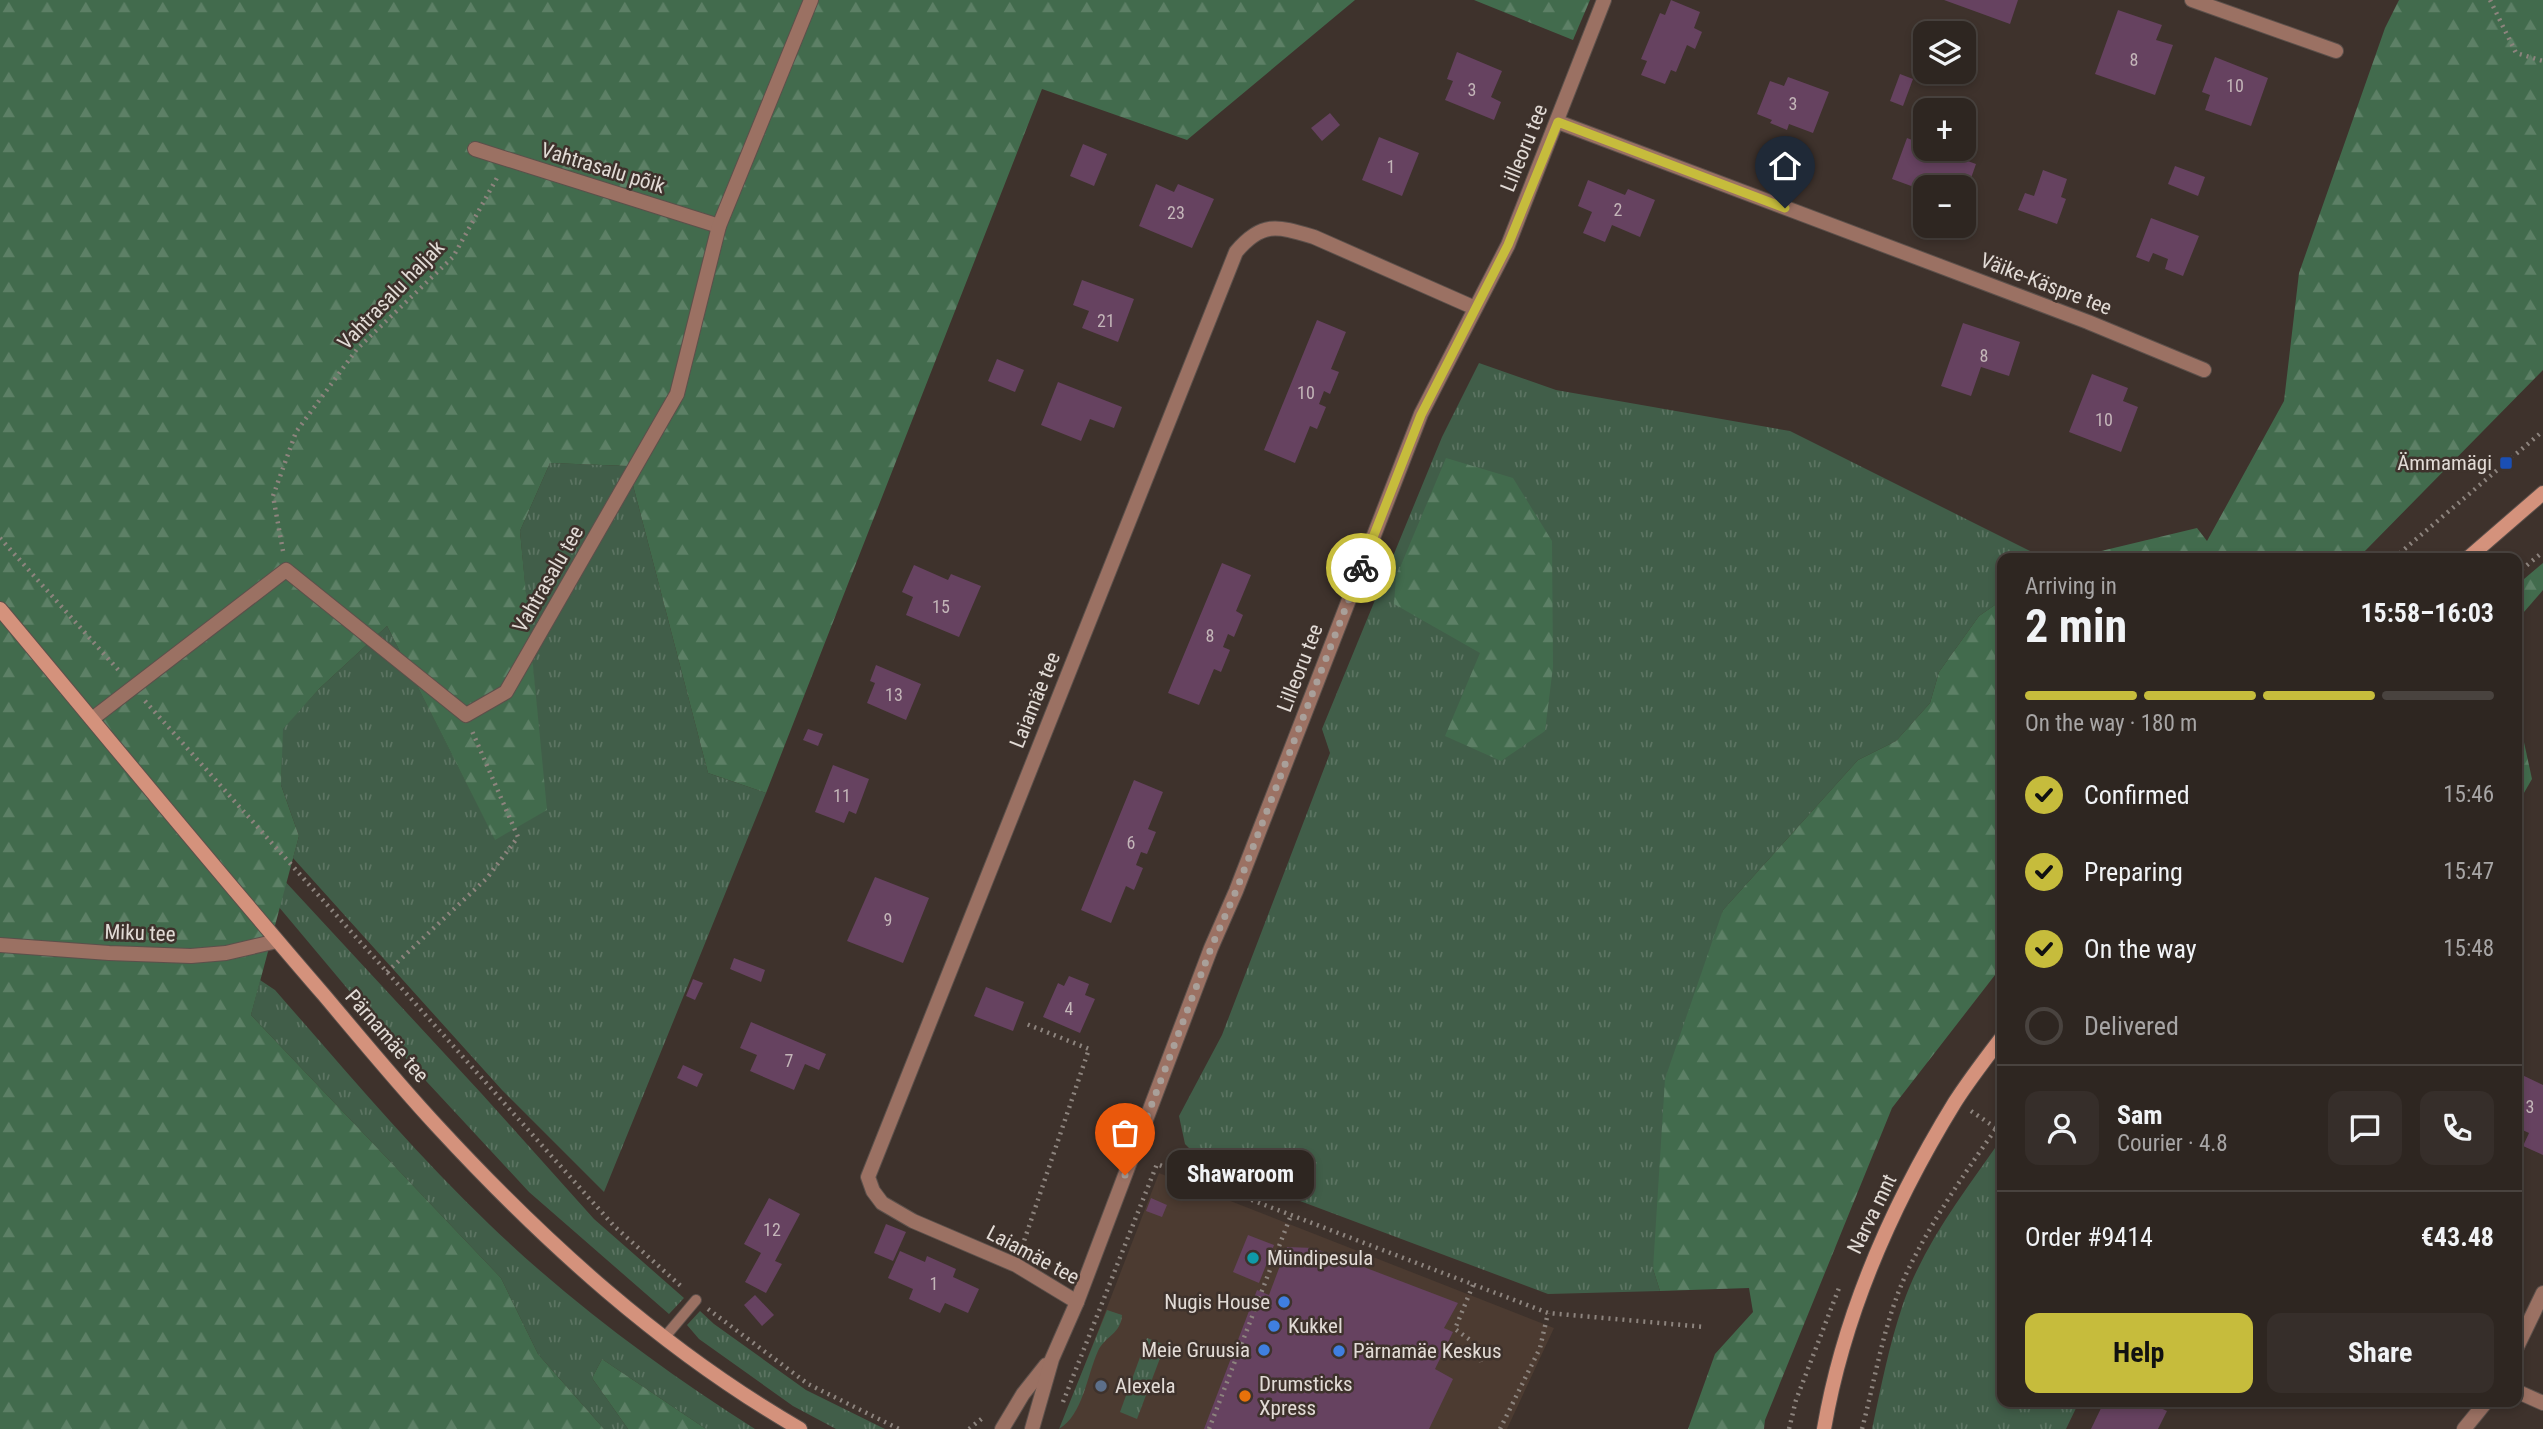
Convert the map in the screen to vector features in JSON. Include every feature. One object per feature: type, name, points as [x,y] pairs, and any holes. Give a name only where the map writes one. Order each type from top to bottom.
[{"type":"main road","points":[[2474,553],[2543,493]]},
{"type":"main road","name":"Pärnamäe tee","points":[[0,609],[277,941],[436,1125],[510,1202],[592,1278],[664,1338],[750,1400],[800,1429]]},
{"type":"main road","name":"Narva mnt","points":[[1825,1429],[1832,1386],[1858,1295],[1916,1171],[1956,1101],[1997,1044]]},
{"type":"street","name":"Vahtrasalu tee","points":[[466,715],[506,692],[677,394],[719,226],[811,0]]},
{"type":"street","name":"Lilleoru tee","points":[[1032,1429],[1052,1359],[1077,1302],[1211,948],[1236,891],[1421,415],[1508,245],[1604,0]]},
{"type":"street","points":[[2192,0],[2336,51]]},
{"type":"street","name":"Väike-Käspre tee","points":[[1558,122],[2088,322],[2204,370]]},
{"type":"street","name":"Vahtrasalu põik","points":[[475,149],[719,226]]},
{"type":"street","name":"Laiamäe tee","points":[[1077,1302],[1016,1265],[913,1220],[882,1203],[873,1191],[868,1177],[1236,252],[1260,229],[1288,230],[1314,237],[1475,308]]},
{"type":"street","points":[[92,719],[286,570],[466,715]]},
{"type":"street","name":"Miku tee","points":[[0,945],[191,956],[226,953],[277,941]]},
{"type":"street","points":[[2522,1337],[2543,1293]]},
{"type":"street","name":"Lilleoru tee","points":[[1002,1429],[1023,1394],[1052,1359]]},
{"type":"street","points":[[2522,1394],[2543,1403]]},
{"type":"street","points":[[2464,1429],[2482,1407]]},
{"type":"lane","points":[[664,1338],[696,1300]]},
{"type":"path","points":[[2490,0],[2516,53],[2543,61]]},
{"type":"path","name":"Vahtrasalu haljak","points":[[286,570],[273,496],[296,432],[357,349],[453,257],[508,160]]},
{"type":"path","points":[[2400,553],[2543,431]]},
{"type":"path","points":[[0,538],[614,1226],[696,1300],[808,1384],[899,1429]]},
{"type":"path","points":[[2522,569],[2543,552]]},
{"type":"path","points":[[387,972],[487,878],[518,837],[466,715]]},
{"type":"path","points":[[1016,1265],[1089,1049],[1024,1023]]},
{"type":"path","points":[[1862,1429],[1877,1359],[1912,1261],[1996,1128],[1956,1101]]},
{"type":"path","points":[[1062,1405],[1157,1164],[1548,1313],[1705,1327]]},
{"type":"path","points":[[1209,1429],[1291,1215]]},
{"type":"path","points":[[1789,1429],[1796,1400],[1831,1304],[1843,1279]]},
{"type":"path","points":[[1473,1285],[1455,1329],[1473,1342],[1481,1362]]},
{"type":"path","points":[[1500,1429],[1541,1348],[1548,1313]]},
{"type":"shaded area","points":[[1159,1173],[1554,1328],[1507,1429],[1060,1429]]},
{"type":"green space","points":[[0,0],[1355,0],[1187,140],[1042,89],[766,793],[708,773],[628,466],[550,463],[520,531],[547,810],[495,840],[387,626],[320,688],[283,729],[281,785],[299,836],[251,1015],[501,1278],[538,1354],[604,1429],[0,1429]]},
{"type":"green space","points":[[1474,0],[1590,0],[1573,40]]},
{"type":"green space","points":[[2399,0],[2543,0],[2543,370],[2362,553],[2093,553],[2197,528],[2207,541],[2284,401],[2299,273],[2385,28]]},
{"type":"green space","points":[[1479,363],[1556,390],[1790,431],[2034,553],[1997,553],[1997,603],[1979,616],[1939,672],[1930,703],[1896,741],[1858,760],[1723,910],[1653,1269],[1660,1291],[1548,1294],[1207,1166],[1185,1144],[1179,1116],[1222,1035],[1330,753],[1322,729],[1442,437]]},
{"type":"green space","points":[[1446,458],[1513,478],[1552,541],[1553,667],[1545,731],[1501,761],[1445,736],[1480,653],[1394,604],[1396,577]]},
{"type":"green space","points":[[550,463],[628,466],[708,773],[766,793],[604,1192],[502,1090],[293,858],[299,836],[281,785],[282,729],[320,688],[387,626],[495,839],[546,810],[520,531]]},
{"type":"green space","points":[[0,561],[147,732],[594,1219],[684,1298],[669,1314],[529,1192],[414,1068],[268,894]]},
{"type":"green space","points":[[2543,563],[2543,590],[2522,614],[2522,581]]},
{"type":"green space","points":[[1997,603],[1997,972],[1892,1108],[1765,1420],[1764,1429],[1688,1429],[1715,1354],[1753,1312],[1749,1288],[1660,1291],[1653,1269],[1665,1079],[1723,910],[1858,760],[1896,741],[1930,703],[1939,672],[1979,616]]},
{"type":"green space","points":[[2522,733],[2532,779],[2522,796]]},
{"type":"green space","points":[[260,980],[275,990],[380,1110],[490,1225],[584,1308],[686,1383],[755,1429],[706,1429],[602,1359],[592,1378],[628,1429],[604,1429],[538,1354],[501,1278],[251,1015]]},
{"type":"green space","points":[[1997,1145],[1997,1407],[2077,1407],[2066,1429],[1872,1429],[1903,1304],[1922,1260]]},
{"type":"green space","points":[[1107,1310],[1122,1315],[1119,1327],[1098,1351],[1074,1414],[1059,1429]]},
{"type":"green space","points":[[700,1311],[806,1390],[885,1429],[836,1429],[793,1406],[699,1339],[687,1325]]},
{"type":"green space","points":[[1147,1338],[1165,1345],[1137,1419],[1120,1412]]},
{"type":"green space","points":[[602,1359],[706,1429],[628,1429],[592,1378]]},
{"type":"building","points":[[1671,0],[1700,12],[1694,28],[1702,32],[1695,49],[1687,45],[1676,72],[1671,70],[1665,84],[1641,75],[1647,61],[1641,59],[1660,13],[1665,15]]},
{"type":"building","points":[[1944,0],[2018,0],[2010,24]]},
{"type":"building","points":[[2118,10],[2162,25],[2156,40],[2173,45],[2155,95],[2095,74]]},
{"type":"building","points":[[1457,52],[1502,71],[1491,97],[1501,102],[1494,120],[1445,100],[1453,81],[1447,79]]},
{"type":"building","points":[[2215,57],[2268,78],[2251,126],[2205,110],[2210,95],[2202,92]]},
{"type":"building","points":[[1900,74],[1913,79],[1903,106],[1890,101]]},
{"type":"building","points":[[1788,77],[1829,92],[1813,133],[1789,124],[1787,130],[1757,114],[1770,81],[1784,86]]},
{"type":"building","points":[[1330,113],[1340,125],[1322,141],[1311,128]]},
{"type":"building","points":[[1379,137],[1419,153],[1402,196],[1362,180]]},
{"type":"building","points":[[1907,138],[1913,140],[1913,161],[1968,161],[1976,164],[1972,175],[1913,175],[1913,187],[1892,179]]},
{"type":"building","points":[[1083,144],[1107,154],[1094,186],[1070,176]]},
{"type":"building","points":[[2175,166],[2205,177],[2198,196],[2168,184]]},
{"type":"building","points":[[2043,170],[2067,179],[2061,197],[2066,199],[2057,224],[2018,210],[2025,193],[2034,196]]},
{"type":"building","points":[[1588,180],[1625,195],[1628,189],[1655,200],[1640,237],[1612,225],[1605,242],[1583,233],[1592,212],[1578,206]]},
{"type":"building","points":[[1156,184],[1174,192],[1178,184],[1214,199],[1192,248],[1139,226]]},
{"type":"building","points":[[2151,218],[2199,236],[2183,276],[2165,269],[2168,259],[2153,253],[2149,262],[2136,257]]},
{"type":"building","points":[[1082,280],[1134,299],[1118,342],[1082,328],[1089,311],[1073,305]]},
{"type":"building","points":[[1317,320],[1346,332],[1331,369],[1339,372],[1330,394],[1324,391],[1319,404],[1326,407],[1317,429],[1310,426],[1295,463],[1264,450]]},
{"type":"building","points":[[1963,323],[2020,342],[2009,376],[1981,367],[1971,396],[1941,386]]},
{"type":"building","points":[[997,359],[1024,370],[1015,392],[988,381]]},
{"type":"building","points":[[2092,374],[2128,388],[2123,401],[2138,407],[2121,452],[2069,432]]},
{"type":"building","points":[[1058,382],[1122,407],[1114,428],[1090,419],[1081,441],[1041,425]]},
{"type":"building","points":[[1222,563],[1251,575],[1236,611],[1243,615],[1234,637],[1228,634],[1223,647],[1230,650],[1221,672],[1214,669],[1199,705],[1168,693]]},
{"type":"building","points":[[914,565],[948,580],[951,574],[981,586],[959,637],[906,615],[913,597],[902,592]]},
{"type":"building","points":[[876,665],[921,684],[906,720],[867,703],[875,683],[870,681]]},
{"type":"building","points":[[808,729],[823,734],[818,746],[803,740]]},
{"type":"building","points":[[833,765],[869,779],[856,814],[849,811],[844,823],[815,812]]},
{"type":"building","points":[[1134,780],[1163,792],[1148,829],[1156,832],[1147,854],[1141,852],[1136,865],[1143,868],[1134,890],[1126,886],[1111,923],[1081,910]]},
{"type":"building","points":[[875,877],[929,898],[903,963],[847,941]]},
{"type":"building","points":[[734,958],[765,970],[761,982],[730,969]]},
{"type":"building","points":[[1069,976],[1089,984],[1085,995],[1095,999],[1080,1033],[1043,1017],[1058,983],[1064,986]]},
{"type":"building","points":[[693,979],[703,983],[695,1000],[686,996]]},
{"type":"building","points":[[986,987],[1024,1002],[1013,1031],[974,1016]]},
{"type":"building","points":[[751,1022],[826,1054],[819,1070],[805,1064],[794,1090],[750,1071],[757,1055],[740,1048]]},
{"type":"building","points":[[683,1065],[703,1074],[697,1087],[677,1078]]},
{"type":"building","points":[[2522,1075],[2543,1085],[2543,1155],[2523,1146],[2529,1133],[2522,1130]]},
{"type":"building","points":[[769,1198],[800,1214],[775,1261],[782,1264],[766,1293],[745,1282],[761,1253],[744,1244]]},
{"type":"building","points":[[1151,1198],[1167,1205],[1162,1217],[1146,1211]]},
{"type":"building","points":[[886,1224],[906,1232],[893,1261],[874,1253]]},
{"type":"building","name":"Mündipesula","points":[[1248,1235],[1274,1245],[1259,1283],[1233,1272]]},
{"type":"building","name":"Pärnamäe Keskus","points":[[1287,1247],[1314,1248],[1458,1303],[1444,1328],[1453,1332],[1435,1369],[1453,1379],[1429,1429],[1204,1429],[1257,1290],[1269,1295]]},
{"type":"building","points":[[900,1251],[925,1262],[927,1256],[956,1269],[953,1277],[979,1289],[968,1313],[945,1303],[940,1313],[909,1299],[913,1289],[888,1278]]},
{"type":"building","points":[[755,1295],[774,1315],[762,1326],[744,1305]]},
{"type":"building","points":[[2102,1407],[2159,1407],[2167,1411],[2158,1429],[2091,1429]]},
{"type":"way so far","points":[[1125,1175],[1211,948],[1236,891],[1361,568]]},
{"type":"place","name":"Ämmamägi","points":[[2506,463]]},
{"type":"place","name":"Shawaroom","points":[[1125,1175]]},
{"type":"place","name":"Mündipesula","points":[[1253,1258]]},
{"type":"place","name":"Nugis House","points":[[1284,1302]]},
{"type":"place","name":"Kukkel","points":[[1274,1326]]},
{"type":"place","name":"Meie Gruusia","points":[[1264,1350]]},
{"type":"place","name":"Pärnamäe Keskus","points":[[1339,1351]]},
{"type":"place","name":"Alexela","points":[[1101,1386]]},
{"type":"place","name":"Drumsticks Xpress","points":[[1245,1396]]},
{"type":"route","points":[[1361,568],[1421,415],[1508,245],[1558,122],[1785,208]]}]
